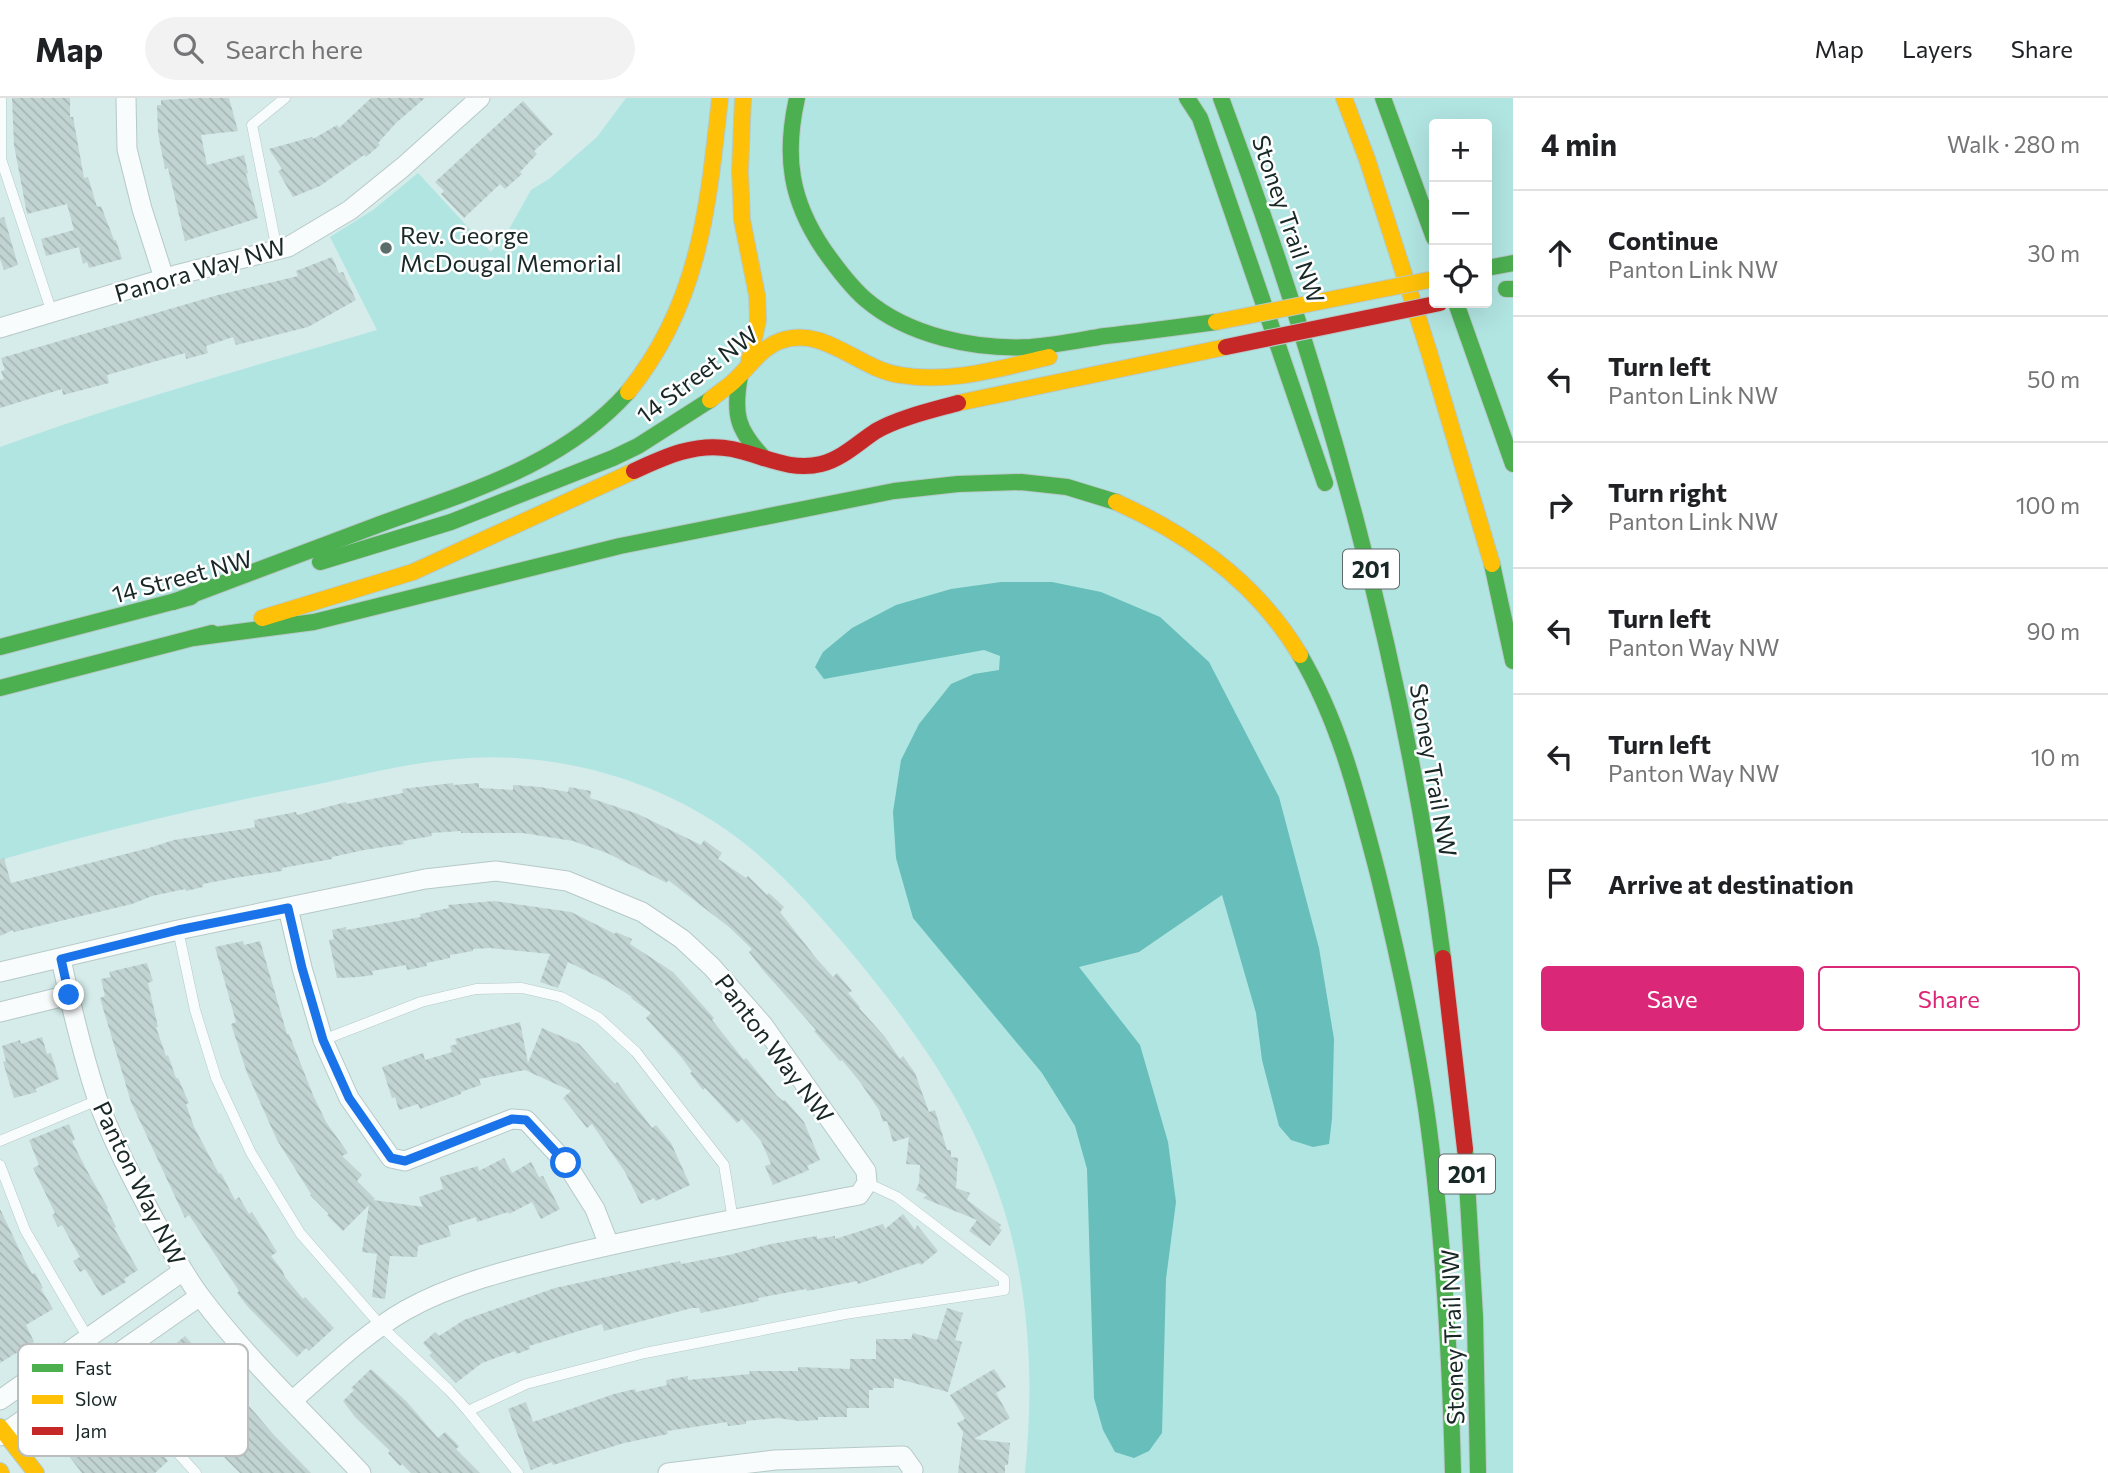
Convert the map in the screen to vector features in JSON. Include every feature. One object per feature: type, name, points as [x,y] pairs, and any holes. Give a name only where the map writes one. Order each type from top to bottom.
[{"type":"main road","points":[[173,602],[466,492],[520,469],[559,450],[587,432],[616,407],[644,372],[680,310],[689,282],[708,188],[720,98]]},
{"type":"main road","points":[[743,98],[740,171],[742,220],[757,307],[755,342],[734,409],[747,442],[764,458]]},
{"type":"main road","points":[[797,98],[791,121],[790,175],[808,229],[869,303],[893,319],[932,334],[968,342],[1022,347],[1216,322]]},
{"type":"main road","points":[[1187,98],[1200,118],[1328,495]]},
{"type":"main road","name":"Stoney Trail NW","points":[[1221,98],[1259,195],[1324,398],[1369,562],[1404,718],[1422,820],[1456,1056],[1470,1207],[1478,1383],[1478,1473]]},
{"type":"main road","points":[[1345,98],[1372,172],[1488,547],[1513,660]]},
{"type":"main road","points":[[1383,98],[1429,224]]},
{"type":"main road","name":"14 Street NW","points":[[0,647],[366,550],[499,504],[644,443],[714,397],[768,347],[782,341],[811,337],[827,341],[864,364],[894,375],[927,379],[949,378],[1429,280]]},
{"type":"main road","points":[[1492,292],[1511,289]]},
{"type":"main road","name":"14 Street NW","points":[[0,688],[193,638],[413,572],[670,454],[703,447],[731,449],[794,467],[820,466],[834,460],[879,429],[975,399],[1429,305]]},
{"type":"main road","points":[[1458,308],[1513,464]]},
{"type":"main road","points":[[193,638],[309,623],[578,556],[705,528],[835,503],[950,486],[1025,482],[1095,495],[1139,511],[1189,541],[1249,589],[1288,636],[1318,686],[1349,764],[1394,936],[1425,1100],[1443,1272],[1453,1473]]},
{"type":"main road","points":[[1346,547],[1404,718]]},
{"type":"main road","points":[[1,1432],[18,1452]]},
{"type":"main road","points":[[21,1456],[36,1473]]},
{"type":"street","points":[[126,98],[127,149],[142,209],[164,278]]},
{"type":"street","name":"Panora Way NW","points":[[0,328],[164,278],[288,247],[350,210],[480,98]]},
{"type":"street","name":"Panton Way NW","points":[[239,1344],[183,1271],[144,1200],[98,1100],[78,1035],[61,959],[178,930],[425,879],[496,871],[567,881],[642,912],[682,939],[712,967],[763,1025],[866,1171],[867,1183]]},
{"type":"street","points":[[288,908],[323,1040],[349,1098],[391,1158],[405,1161],[512,1119],[526,1120],[566,1163],[595,1209],[609,1245]]},
{"type":"street","points":[[0,972],[61,959]]},
{"type":"street","points":[[0,1012],[69,995]]},
{"type":"street","points":[[293,1400],[353,1348],[406,1310],[466,1284],[609,1245],[859,1195],[867,1183]]},
{"type":"street","points":[[79,1344],[183,1271]]},
{"type":"street","points":[[131,1344],[200,1296]]},
{"type":"street","name":"Panton Way NW","points":[[248,1354],[361,1473]]},
{"type":"street","points":[[0,1400],[18,1387]]},
{"type":"street","points":[[1,1432],[18,1421]]},
{"type":"street","points":[[668,1473],[708,1466],[775,1460],[903,1457],[913,1469],[912,1473]]},
{"type":"lane","points":[[1,98],[2,159],[52,313]]},
{"type":"lane","points":[[277,250],[252,125],[285,98]]},
{"type":"lane","points":[[178,930],[195,1010],[216,1079],[251,1153],[300,1233],[382,1327],[449,1390],[518,1473]]},
{"type":"lane","points":[[323,1040],[421,1002],[476,989],[522,988],[561,997],[599,1018],[636,1052],[724,1165],[733,1220]]},
{"type":"lane","points":[[0,1141],[98,1100]]},
{"type":"lane","points":[[0,1165],[26,1230],[92,1344]]},
{"type":"lane","points":[[468,1411],[526,1384],[645,1353],[845,1314],[1004,1290],[1004,1279],[897,1197],[867,1183]]},
{"type":"lane","points":[[180,1456],[195,1473]]},
{"type":"shaded area","points":[[626,98],[1513,98],[1513,1473],[1025,1473],[1029,1413],[1028,1353],[1018,1264],[999,1193],[965,1116],[922,1045],[897,1011],[844,944],[799,894],[767,862],[732,834],[691,808],[643,786],[567,764],[515,758],[464,758],[389,769],[195,810],[0,860],[0,447],[141,400],[377,330],[330,237],[373,210],[418,173],[491,252],[508,231],[531,190],[549,179],[597,137]]},
{"type":"shaded area","points":[[1001,582],[1052,582],[1101,592],[1160,617],[1209,662],[1279,797],[1319,948],[1334,1039],[1329,1144],[1313,1147],[1291,1140],[1279,1126],[1262,1060],[1256,1013],[1222,895],[1139,952],[1079,967],[1140,1045],[1168,1142],[1176,1202],[1166,1279],[1162,1433],[1149,1451],[1134,1458],[1115,1452],[1103,1430],[1094,1398],[1087,1169],[1075,1126],[1042,1073],[913,918],[896,858],[893,812],[901,760],[919,724],[951,684],[974,674],[999,670],[1000,656],[984,650],[824,679],[815,667],[823,652],[852,628],[896,605],[951,589]]},
{"type":"building","points":[[12,98],[70,98],[70,117],[73,117],[84,178],[88,177],[97,207],[101,206],[122,259],[89,268],[87,262],[83,264],[79,247],[46,256],[41,239],[74,230],[67,204],[27,214],[14,145]]},
{"type":"building","points":[[229,98],[238,131],[201,135],[207,165],[244,155],[246,174],[258,218],[185,241],[168,168],[165,169],[158,133],[157,105],[161,105],[161,100]]},
{"type":"building","points":[[371,98],[425,98],[396,123],[378,143],[380,145],[366,157],[364,155],[320,186],[293,197],[278,171],[282,169],[269,149],[312,137],[313,139],[337,125],[339,128]]},
{"type":"building","points":[[523,101],[553,134],[534,151],[537,154],[520,172],[522,174],[505,189],[500,184],[464,218],[441,194],[444,191],[435,182]]},
{"type":"building","points":[[4,217],[18,265],[4,270],[0,259],[0,218]]},
{"type":"building","points":[[332,257],[339,273],[343,272],[356,300],[308,327],[236,345],[233,337],[206,346],[208,353],[186,359],[185,353],[107,375],[109,383],[63,395],[62,389],[0,408],[0,380],[4,379],[1,371],[5,370],[1,358],[218,295],[298,276],[296,271]]},
{"type":"building","points":[[479,783],[479,788],[513,790],[513,785],[568,792],[569,787],[591,791],[590,798],[638,814],[701,845],[704,840],[722,853],[718,859],[746,878],[748,876],[767,895],[769,893],[784,907],[780,912],[816,958],[833,977],[837,973],[852,991],[848,993],[859,1008],[900,1059],[903,1056],[915,1073],[929,1112],[935,1110],[947,1150],[951,1150],[951,1157],[958,1158],[956,1188],[970,1193],[967,1200],[1001,1225],[999,1228],[1002,1230],[990,1246],[969,1231],[977,1220],[923,1198],[927,1195],[916,1190],[920,1165],[906,1164],[909,1137],[893,1142],[887,1121],[883,1122],[879,1110],[860,1082],[762,969],[749,952],[752,949],[729,927],[668,880],[667,883],[607,853],[573,841],[523,833],[431,833],[432,836],[403,841],[404,844],[282,868],[282,871],[203,884],[203,887],[152,896],[132,904],[14,932],[13,930],[0,936],[0,859],[4,858],[11,883],[174,840],[255,827],[254,820],[296,812],[297,815],[346,802],[347,804],[403,793],[402,789]]},
{"type":"building","points":[[494,901],[571,912],[615,934],[616,932],[632,939],[630,944],[673,972],[714,1018],[712,1020],[744,1060],[746,1058],[777,1096],[785,1100],[804,1122],[820,1160],[807,1166],[809,1170],[773,1185],[765,1166],[771,1164],[761,1141],[742,1119],[737,1123],[705,1088],[703,1090],[682,1058],[646,1018],[651,1013],[609,982],[568,962],[558,988],[540,982],[550,954],[473,949],[426,963],[427,966],[407,970],[406,965],[372,971],[373,975],[337,978],[329,940],[334,939],[332,930],[421,917],[420,914],[449,908],[448,905]]},
{"type":"building","points":[[243,941],[244,945],[260,941],[287,1034],[313,1095],[326,1122],[348,1153],[342,1156],[362,1175],[357,1181],[375,1199],[373,1200],[423,1207],[419,1197],[443,1189],[440,1177],[478,1166],[479,1171],[504,1158],[512,1173],[531,1162],[539,1177],[543,1176],[560,1209],[541,1219],[532,1202],[509,1214],[508,1212],[477,1222],[476,1217],[448,1226],[451,1236],[418,1246],[417,1257],[390,1256],[385,1299],[372,1297],[377,1254],[362,1252],[369,1205],[343,1231],[327,1215],[329,1214],[310,1195],[277,1140],[247,1073],[231,1024],[236,1022],[215,947]]},
{"type":"building","points":[[147,963],[153,981],[148,983],[156,1027],[166,1056],[168,1055],[189,1103],[186,1104],[194,1127],[235,1200],[239,1197],[249,1214],[252,1212],[277,1252],[271,1256],[285,1277],[303,1299],[305,1297],[334,1328],[309,1351],[306,1348],[297,1357],[248,1307],[189,1215],[185,1218],[131,1102],[100,998],[105,996],[101,979],[111,977],[109,972]]},
{"type":"building","points":[[520,1022],[528,1063],[542,1028],[579,1044],[615,1084],[617,1082],[652,1128],[656,1125],[671,1143],[690,1185],[656,1201],[654,1198],[641,1204],[625,1172],[592,1124],[587,1128],[563,1098],[571,1091],[525,1070],[479,1079],[481,1085],[420,1109],[418,1104],[399,1110],[382,1067],[423,1053],[425,1060],[452,1052],[450,1046],[457,1044],[455,1039]]},
{"type":"building","points":[[42,1037],[47,1054],[51,1053],[59,1079],[35,1089],[37,1092],[14,1098],[3,1062],[6,1061],[2,1046],[20,1040],[21,1044]]},
{"type":"building","points":[[69,1124],[75,1140],[72,1141],[108,1208],[116,1227],[114,1228],[138,1270],[124,1279],[126,1282],[102,1296],[85,1269],[80,1272],[73,1261],[80,1257],[62,1225],[58,1227],[52,1215],[55,1213],[33,1168],[39,1165],[29,1140]]},
{"type":"building","points":[[0,1209],[24,1259],[32,1274],[35,1273],[53,1309],[26,1325],[34,1342],[18,1344],[18,1352],[0,1363]]},
{"type":"building","points":[[903,1214],[915,1230],[917,1225],[938,1251],[921,1265],[919,1263],[858,1284],[857,1281],[807,1291],[806,1289],[701,1313],[699,1308],[692,1308],[604,1331],[602,1324],[529,1346],[530,1349],[517,1354],[515,1351],[482,1363],[456,1383],[429,1355],[432,1353],[423,1343],[435,1332],[439,1336],[464,1320],[555,1288],[680,1261],[681,1264],[729,1255],[771,1244],[817,1236],[817,1239],[835,1236],[835,1239],[883,1224],[885,1229]]},
{"type":"building","points":[[947,1308],[963,1313],[955,1340],[962,1342],[948,1392],[894,1378],[894,1388],[869,1390],[869,1408],[847,1408],[847,1417],[818,1417],[818,1420],[799,1421],[778,1418],[746,1421],[746,1424],[728,1426],[727,1422],[667,1431],[668,1434],[624,1443],[531,1470],[508,1409],[526,1402],[533,1422],[614,1394],[667,1385],[666,1380],[688,1376],[688,1380],[750,1374],[749,1371],[798,1371],[798,1367],[850,1369],[850,1359],[876,1359],[876,1339],[911,1339],[913,1333],[937,1340]]},
{"type":"building","points":[[185,1336],[192,1344],[176,1344]]},
{"type":"building","points":[[371,1369],[407,1402],[438,1438],[445,1432],[459,1446],[456,1449],[480,1473],[411,1473],[402,1464],[400,1466],[388,1453],[390,1451],[355,1417],[343,1401],[354,1390],[351,1388]]},
{"type":"building","points":[[994,1369],[1006,1387],[996,1393],[1010,1418],[974,1439],[1010,1443],[1008,1465],[1005,1465],[1005,1473],[958,1473],[963,1432],[957,1423],[965,1419],[950,1395]]},
{"type":"building","points":[[249,1406],[311,1473],[240,1473],[223,1456],[248,1456]]},
{"type":"building","points":[[69,1456],[164,1456],[168,1461],[155,1473],[82,1473]]},
{"type":"traffic: fast","points":[[797,98],[791,158],[797,195],[804,213],[824,250],[848,282],[865,299],[901,323],[965,343],[1031,347],[1216,322]]},
{"type":"traffic: fast","points":[[1187,98],[1200,118],[1325,483]]},
{"type":"traffic: fast","points":[[1221,98],[1294,309],[1356,522],[1406,738],[1427,848],[1443,958]]},
{"type":"traffic: fast","points":[[1383,98],[1429,224]]},
{"type":"traffic: fast","points":[[1492,267],[1513,263]]},
{"type":"traffic: fast","points":[[1506,289],[1513,289]]},
{"type":"traffic: fast","points":[[1458,308],[1513,464]]},
{"type":"traffic: fast","points":[[740,376],[737,401],[739,421],[748,439],[764,458]]},
{"type":"traffic: fast","points":[[173,602],[514,472],[546,457],[575,438],[603,417],[628,392]]},
{"type":"traffic: fast","points":[[320,562],[451,522],[613,458],[638,446],[710,400]]},
{"type":"traffic: fast","points":[[193,638],[314,622],[620,546],[894,491],[958,484],[1021,482],[1067,487],[1116,502]]},
{"type":"traffic: fast","points":[[1492,564],[1513,661]]},
{"type":"traffic: fast","points":[[0,647],[191,597]]},
{"type":"traffic: fast","points":[[0,688],[212,633]]},
{"type":"traffic: fast","points":[[1300,655],[1326,707],[1355,789],[1405,990],[1432,1153],[1448,1336],[1453,1473]]},
{"type":"traffic: fast","points":[[1465,1149],[1475,1317],[1478,1473]]},
{"type":"traffic: slow","points":[[628,392],[652,358],[686,289],[705,215],[720,98]]},
{"type":"traffic: slow","points":[[743,98],[740,171],[742,220],[757,295],[758,320],[749,362]]},
{"type":"traffic: slow","points":[[1344,98],[1367,159],[1429,352],[1492,564]]},
{"type":"traffic: slow","points":[[1216,322],[1429,280]]},
{"type":"traffic: slow","points":[[710,400],[732,383],[767,348],[780,341],[796,338],[826,343],[885,371],[919,377],[975,374],[1049,357]]},
{"type":"traffic: slow","points":[[958,403],[1226,347]]},
{"type":"traffic: slow","points":[[262,618],[413,572],[634,471]]},
{"type":"traffic: slow","points":[[1116,502],[1170,530],[1220,564],[1264,606],[1300,655]]},
{"type":"traffic: slow","points":[[0,1427],[18,1450]]},
{"type":"traffic: slow","points":[[23,1456],[36,1473]]},
{"type":"traffic: jam","points":[[1226,347],[1429,305]]},
{"type":"traffic: jam","points":[[634,471],[670,456],[706,447],[732,449],[798,466],[821,464],[843,454],[885,426],[958,403]]},
{"type":"traffic: jam","points":[[1443,958],[1465,1149]]},
{"type":"place","name":"Rev. George McDougal Memorial","points":[[386,248]]},
{"type":"route","points":[[69,995],[61,959],[178,930],[288,908],[323,1040],[349,1098],[391,1158],[405,1161],[512,1119],[526,1120],[566,1163]]}]
